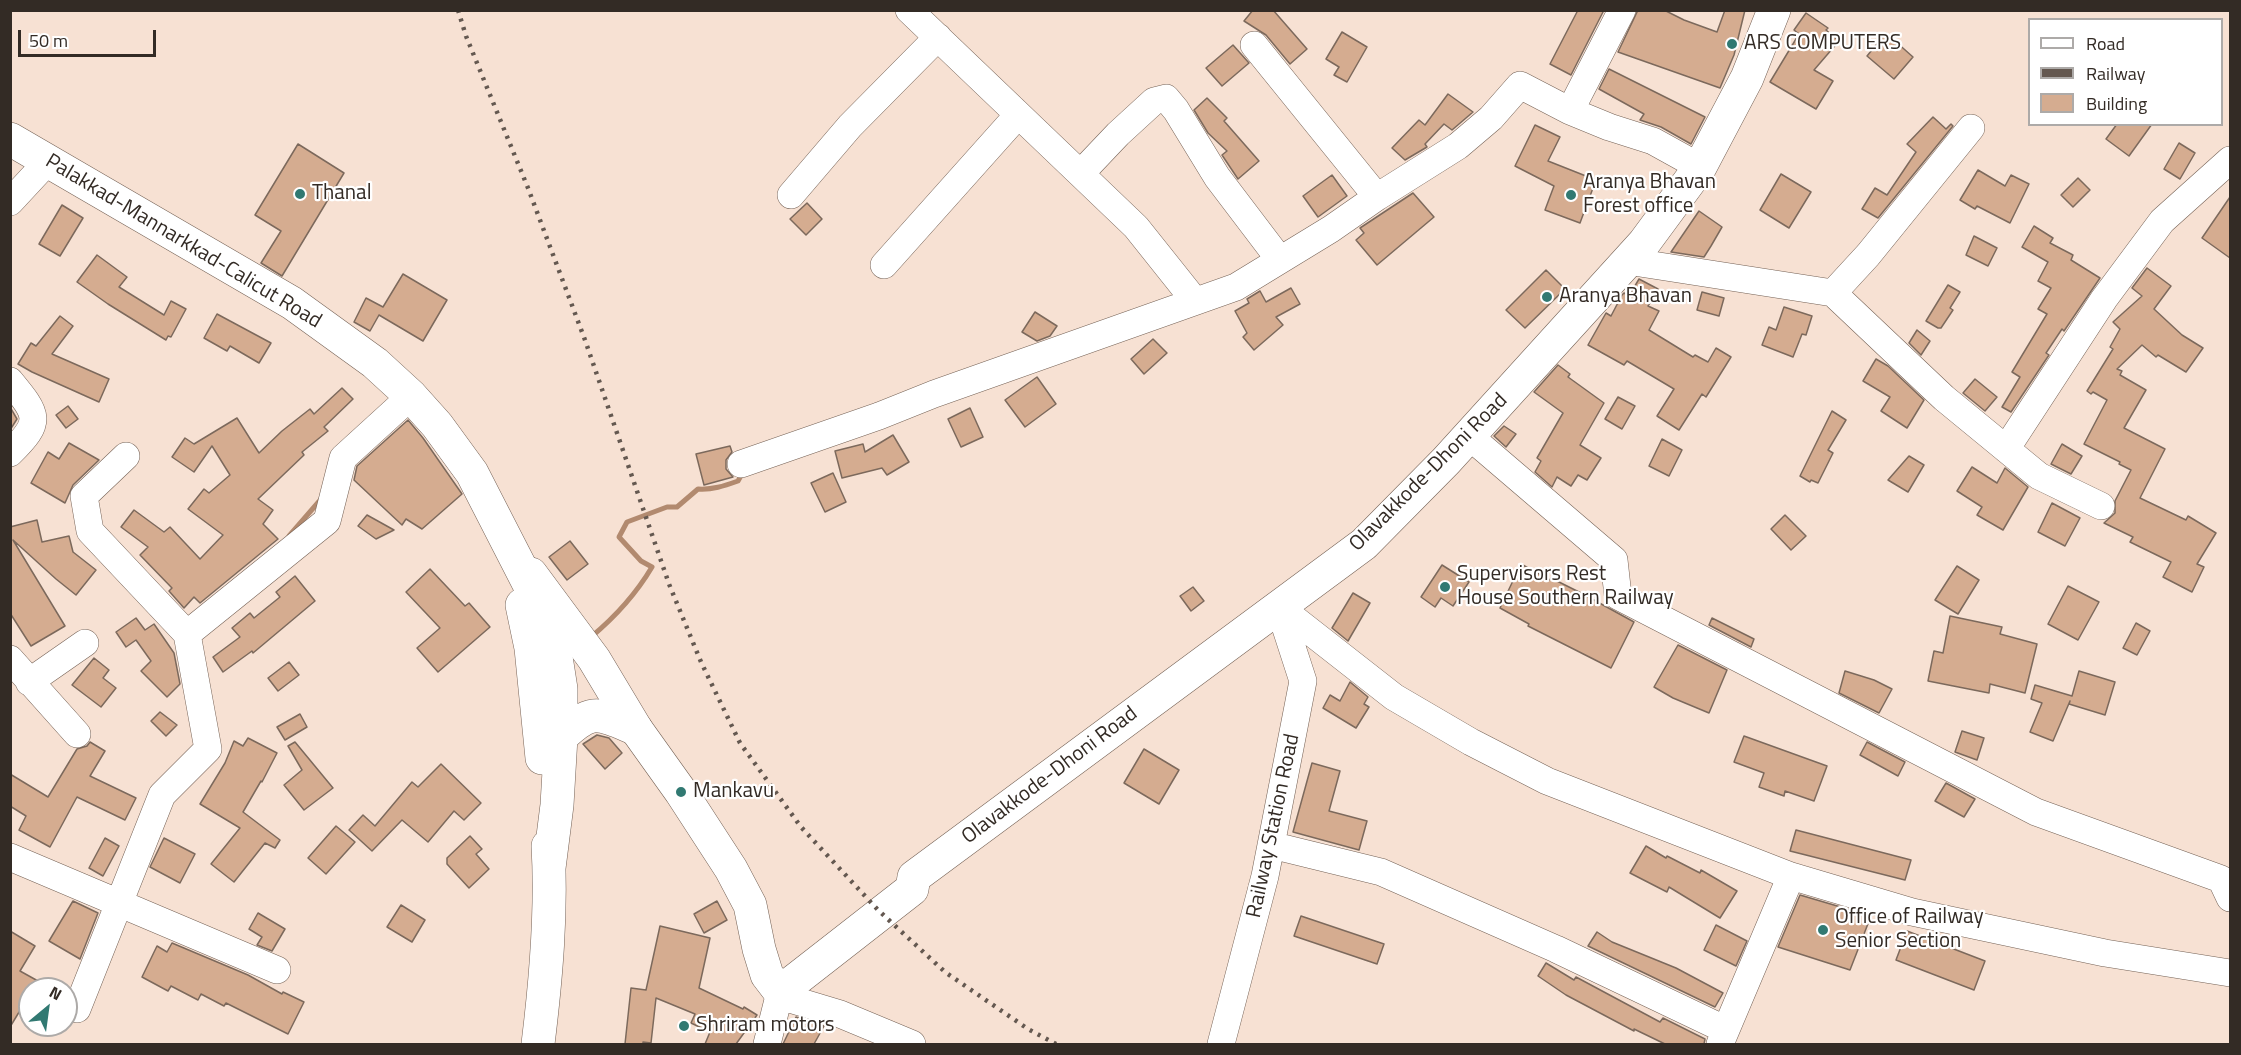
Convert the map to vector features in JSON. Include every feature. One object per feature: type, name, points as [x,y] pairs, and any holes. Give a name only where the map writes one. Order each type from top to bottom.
[{"type":"main road","name":"Olavakkode-Dhoni Road","points":[[774,984],[912,889],[914,877],[1364,544],[1469,436],[1644,243],[1700,166],[1747,78],[1774,10]]},
{"type":"main road","name":"Palakkad-Mannarkkad-Calicut Road","points":[[10,139],[292,303],[375,363],[411,396],[437,425],[472,473],[531,588],[554,644],[561,689],[561,737],[557,805],[549,868]]},
{"type":"main road","name":"Palakkad-Mannarkkad-Calicut Road","points":[[509,543],[531,648],[542,754],[549,868],[546,980],[538,1044]]},
{"type":"main road","points":[[509,543],[594,659],[636,729],[681,792],[730,869],[750,905],[759,949],[774,984]]},
{"type":"main road","points":[[561,737],[587,716],[605,716],[636,729]]},
{"type":"street","points":[[909,10],[1136,227],[1195,301]]},
{"type":"street","points":[[1570,111],[1622,10]]},
{"type":"street","points":[[791,195],[850,126],[938,37]]},
{"type":"street","points":[[1254,45],[1377,197]]},
{"type":"street","points":[[741,464],[1236,287],[1331,229],[1458,146],[1491,118],[1520,86],[1570,111],[1653,141],[1700,166]]},
{"type":"street","points":[[1081,173],[1154,101],[1166,98],[1176,110],[1217,177],[1280,260]]},
{"type":"street","points":[[884,265],[1018,115]]},
{"type":"street","points":[[1833,293],[1868,255],[1971,128]]},
{"type":"street","points":[[10,202],[49,160]]},
{"type":"street","points":[[2006,449],[2104,299],[2162,221],[2230,160]]},
{"type":"street","points":[[1627,261],[1833,293],[1944,398],[2039,476],[2102,506]]},
{"type":"street","points":[[10,381],[26,399],[34,425],[28,435],[10,453]]},
{"type":"street","points":[[187,634],[327,521],[343,458],[411,396]]},
{"type":"street","points":[[1469,436],[1614,560],[1618,596],[2036,812],[2221,879],[2230,898]]},
{"type":"street","points":[[78,1006],[162,795],[208,749],[187,634],[90,531],[84,496],[126,456]]},
{"type":"street","points":[[1279,607],[1394,697],[1471,742],[1547,781],[1791,876],[1912,912],[2105,952],[2230,973]]},
{"type":"street","name":"Railway Station Road","points":[[1221,1044],[1240,976],[1271,845],[1304,681],[1279,607]]},
{"type":"street","points":[[28,682],[85,643]]},
{"type":"street","points":[[10,659],[28,682],[77,734]]},
{"type":"street","points":[[1271,845],[1381,872],[1556,949],[1723,1037],[1791,876]]},
{"type":"street","points":[[10,857],[277,970]]},
{"type":"street","points":[[767,1044],[774,984]]},
{"type":"street","points":[[774,984],[790,999],[840,1014],[912,1044]]},
{"type":"building","points":[[1253,10],[1273,10],[1307,49],[1290,64],[1266,35],[1244,21]]},
{"type":"building","points":[[1578,10],[1604,10],[1571,75],[1550,64]]},
{"type":"building","points":[[1638,10],[1664,10],[1717,32],[1725,10],[1745,10],[1734,55],[1720,88],[1618,52]]},
{"type":"building","points":[[1806,13],[1828,28],[1826,30],[1839,41],[1814,70],[1833,81],[1816,109],[1770,82],[1799,34],[1794,30]]},
{"type":"building","points":[[1342,32],[1367,47],[1347,82],[1334,75],[1339,67],[1326,59]]},
{"type":"building","points":[[1886,33],[1913,57],[1894,79],[1867,56]]},
{"type":"building","points":[[1233,45],[1249,63],[1222,86],[1206,68]]},
{"type":"building","points":[[1609,69],[1705,117],[1691,144],[1661,127],[1640,120],[1644,114],[1599,89]]},
{"type":"building","points":[[1448,94],[1473,112],[1452,130],[1444,124],[1425,144],[1427,147],[1405,160],[1392,148],[1419,120],[1425,125]]},
{"type":"building","points":[[1207,98],[1227,118],[1224,121],[1259,161],[1238,179],[1222,155],[1227,151],[1208,133],[1194,110]]},
{"type":"building","points":[[1933,117],[1946,129],[1951,124],[1953,126],[1878,218],[1862,209],[1875,188],[1887,195],[1916,152],[1907,144]]},
{"type":"building","points":[[1535,125],[1560,137],[1548,161],[1596,180],[1580,223],[1545,210],[1554,186],[1515,166]]},
{"type":"building","points":[[2116,126],[2151,126],[2129,156],[2106,139]]},
{"type":"building","points":[[2179,143],[2195,153],[2180,179],[2164,169]]},
{"type":"building","name":"Thanal","points":[[298,144],[344,173],[282,276],[261,263],[281,231],[255,215]]},
{"type":"building","points":[[1978,170],[2005,186],[2011,175],[2029,184],[2010,223],[1977,206],[1975,209],[1960,200]]},
{"type":"building","points":[[1781,174],[1811,192],[1789,228],[1760,210]]},
{"type":"building","points":[[1332,175],[1347,196],[1318,217],[1303,196]]},
{"type":"building","points":[[2078,178],[2090,190],[2073,207],[2061,195]]},
{"type":"building","points":[[1413,193],[1434,217],[1377,265],[1356,240],[1364,233],[1360,228]]},
{"type":"building","points":[[2230,197],[2230,258],[2202,238]]},
{"type":"building","points":[[807,203],[822,219],[806,235],[790,219]]},
{"type":"building","points":[[62,205],[83,218],[60,256],[39,244]]},
{"type":"building","points":[[1699,211],[1722,227],[1704,257],[1671,252]]},
{"type":"building","points":[[2034,226],[2053,238],[2050,243],[2073,255],[2071,260],[2100,278],[2046,353],[2049,355],[2011,412],[2002,407],[2020,377],[2012,372],[2047,314],[2038,309],[2051,288],[2038,281],[2048,262],[2022,247]]},
{"type":"building","points":[[1974,236],[1997,248],[1988,266],[1966,255]]},
{"type":"building","points":[[97,255],[127,277],[119,287],[164,315],[171,301],[186,309],[171,337],[168,336],[166,340],[77,282]]},
{"type":"building","points":[[2147,268],[2171,286],[2154,309],[2182,335],[2203,348],[2186,372],[2158,355],[2156,357],[2142,345],[2117,369],[2122,371],[2120,375],[2146,390],[2124,428],[2165,449],[2140,498],[2186,520],[2188,516],[2216,533],[2197,564],[2204,567],[2192,592],[2163,577],[2171,562],[2130,542],[2133,537],[2104,523],[2115,513],[2115,501],[2131,470],[2084,444],[2107,400],[2087,391],[2113,349],[2110,347],[2120,329],[2113,322],[2142,296],[2132,288]]},
{"type":"building","points":[[1546,270],[1565,289],[1525,328],[1506,310]]},
{"type":"building","points":[[403,274],[447,300],[423,341],[379,315],[370,331],[354,322],[366,298],[383,307]]},
{"type":"building","points":[[1639,279],[1658,289],[1648,306],[1659,311],[1649,330],[1693,357],[1695,355],[1708,362],[1716,348],[1731,357],[1706,397],[1702,394],[1679,430],[1657,416],[1674,389],[1627,361],[1624,365],[1588,345],[1606,313],[1611,316],[1622,295],[1624,293],[1629,296]]},
{"type":"building","points":[[1948,285],[1960,292],[1950,308],[1953,310],[1941,328],[1938,328],[1926,321]]},
{"type":"building","points":[[1291,288],[1300,304],[1276,317],[1283,325],[1254,350],[1243,337],[1247,333],[1235,311],[1249,303],[1247,299],[1260,291],[1266,302]]},
{"type":"building","points":[[1702,292],[1724,298],[1719,316],[1697,310]]},
{"type":"building","points":[[1784,307],[1812,316],[1806,335],[1802,334],[1793,357],[1762,345],[1769,327],[1776,330]]},
{"type":"building","points":[[1035,312],[1057,326],[1050,336],[1037,341],[1022,332]]},
{"type":"building","points":[[217,314],[271,343],[259,363],[230,346],[227,351],[204,338]]},
{"type":"building","points":[[60,316],[73,326],[52,354],[109,379],[99,402],[18,364],[31,343],[36,346]]},
{"type":"building","points":[[1917,330],[1930,341],[1921,355],[1909,343]]},
{"type":"building","points":[[1153,339],[1167,353],[1144,374],[1131,359]]},
{"type":"building","points":[[1876,359],[1888,366],[1924,400],[1907,428],[1881,411],[1890,397],[1863,381]]},
{"type":"building","points":[[1558,365],[1570,374],[1568,377],[1604,403],[1580,445],[1601,458],[1587,480],[1578,475],[1571,486],[1557,477],[1552,487],[1535,472],[1541,461],[1537,458],[1563,413],[1534,392]]},
{"type":"building","points":[[1037,377],[1056,404],[1025,427],[1005,400]]},
{"type":"building","points":[[1975,379],[1997,397],[1985,411],[1963,393]]},
{"type":"building","points":[[342,388],[353,399],[324,427],[328,431],[302,452],[304,455],[258,499],[273,510],[263,524],[278,539],[200,603],[194,597],[184,608],[169,591],[172,588],[140,555],[148,547],[121,527],[134,510],[164,532],[170,527],[200,559],[223,535],[188,509],[204,489],[209,493],[230,475],[212,446],[194,472],[172,457],[185,438],[194,444],[237,418],[259,453],[310,409],[314,414]]},
{"type":"building","points":[[1618,397],[1635,406],[1622,429],[1605,419]]},
{"type":"building","points":[[68,406],[78,419],[66,428],[56,415]]},
{"type":"building","points":[[10,407],[17,419],[10,430]]},
{"type":"building","points":[[970,408],[983,437],[961,447],[948,419]]},
{"type":"building","points":[[1832,411],[1846,420],[1828,450],[1833,453],[1818,483],[1811,480],[1810,482],[1800,476]]},
{"type":"building","points":[[408,420],[462,494],[422,529],[406,519],[402,525],[354,480],[357,466]]},
{"type":"building","points":[[1504,426],[1516,434],[1506,447],[1494,436]]},
{"type":"building","points":[[893,435],[909,462],[887,475],[882,468],[842,478],[835,451],[863,444],[865,452]]},
{"type":"building","points":[[1662,439],[1682,450],[1669,476],[1649,466]]},
{"type":"building","points":[[69,443],[99,460],[73,485],[65,503],[31,483],[48,452],[59,459]]},
{"type":"building","points":[[2062,444],[2082,456],[2071,474],[2051,464]]},
{"type":"building","points":[[730,446],[732,452],[726,460],[726,469],[733,477],[704,485],[696,454]]},
{"type":"building","points":[[1909,456],[1924,465],[1908,492],[1888,480]]},
{"type":"building","points":[[1972,467],[1997,483],[2005,468],[2028,487],[2003,530],[1977,515],[1982,507],[1957,491]]},
{"type":"building","points":[[833,473],[846,502],[825,512],[811,483]]},
{"type":"building","points":[[2052,503],[2080,518],[2065,546],[2038,532]]},
{"type":"building","points":[[367,515],[394,530],[376,539],[358,526]]},
{"type":"building","points":[[1785,515],[1806,536],[1791,550],[1771,529]]},
{"type":"building","points":[[37,520],[42,542],[69,536],[73,552],[96,570],[76,595],[13,540],[65,626],[31,646],[10,613],[10,527]]},
{"type":"building","points":[[570,541],[588,564],[567,580],[549,557]]},
{"type":"building","points":[[1521,564],[1634,622],[1611,668],[1528,626],[1529,624],[1500,608]]},
{"type":"building","points":[[1442,565],[1469,582],[1453,606],[1441,598],[1435,607],[1421,597]]},
{"type":"building","points":[[1957,566],[1979,580],[1958,614],[1935,600]]},
{"type":"building","points":[[430,569],[465,606],[469,603],[490,627],[438,672],[417,648],[440,628],[406,592]]},
{"type":"building","points":[[295,576],[315,601],[253,653],[252,651],[223,672],[213,657],[240,637],[232,628],[250,613],[254,618],[280,597],[276,592]]},
{"type":"building","points":[[2068,586],[2099,602],[2078,640],[2048,624]]},
{"type":"building","points":[[1193,587],[1204,601],[1191,611],[1180,596]]},
{"type":"building","points":[[1353,593],[1370,603],[1348,641],[1332,628]]},
{"type":"building","points":[[1950,616],[2002,627],[2000,634],[2037,644],[2025,693],[1990,684],[1989,693],[1928,681],[1934,651],[1943,653]]},
{"type":"building","points":[[136,618],[145,630],[154,624],[174,653],[180,684],[167,697],[141,671],[151,661],[136,640],[126,647],[116,632]]},
{"type":"building","points":[[1712,618],[1754,639],[1751,647],[1709,625]]},
{"type":"building","points":[[2136,623],[2150,631],[2137,655],[2123,648]]},
{"type":"building","points":[[1678,645],[1727,670],[1709,713],[1673,698],[1654,687]]},
{"type":"building","points":[[94,658],[109,670],[103,678],[116,688],[101,707],[72,685]]},
{"type":"building","points":[[289,662],[299,675],[278,691],[268,678]]},
{"type":"building","points":[[1845,671],[1874,680],[1892,689],[1879,713],[1839,693]]},
{"type":"building","points":[[2079,671],[2115,682],[2105,715],[2069,704],[2070,701],[2053,741],[2030,732],[2042,703],[2031,699],[2035,685],[2072,696]]},
{"type":"building","points":[[1350,682],[1368,697],[1364,704],[1369,707],[1356,728],[1323,708],[1330,695],[1340,701]]},
{"type":"building","points":[[160,712],[177,725],[166,736],[151,721]]},
{"type":"building","points":[[300,714],[307,727],[285,740],[277,727]]},
{"type":"building","points":[[1962,731],[1984,738],[1977,760],[1955,752]]},
{"type":"building","points":[[597,735],[609,738],[622,753],[605,769],[583,744]]},
{"type":"building","points":[[1744,736],[1827,766],[1814,801],[1785,791],[1784,796],[1759,787],[1764,773],[1734,762]]},
{"type":"building","points":[[248,738],[277,753],[243,812],[280,840],[275,848],[265,843],[234,882],[211,864],[240,828],[200,804],[225,763],[234,741],[243,746]]},
{"type":"building","points":[[90,742],[105,751],[90,776],[136,798],[125,820],[77,797],[50,847],[19,830],[26,816],[10,806],[10,774],[48,797],[77,749],[87,746]]},
{"type":"building","points":[[295,742],[333,788],[304,810],[284,785],[302,770],[288,746]]},
{"type":"building","points":[[1867,742],[1905,762],[1898,776],[1860,755]]},
{"type":"building","points":[[1144,749],[1179,770],[1159,804],[1124,783]]},
{"type":"building","points":[[1312,763],[1340,771],[1329,811],[1367,821],[1359,850],[1293,832]]},
{"type":"building","points":[[441,764],[481,803],[464,820],[454,811],[428,842],[402,820],[372,851],[349,830],[363,815],[375,826],[412,782],[418,787]]},
{"type":"building","points":[[1946,783],[1975,799],[1964,817],[1935,801]]},
{"type":"building","points":[[336,826],[355,842],[326,874],[308,858]]},
{"type":"building","points":[[1796,830],[1911,860],[1905,880],[1790,851]]},
{"type":"building","points":[[470,836],[482,849],[476,854],[489,869],[469,888],[447,864],[447,858]]},
{"type":"building","points":[[105,838],[119,846],[103,876],[89,868]]},
{"type":"building","points":[[164,838],[195,854],[180,883],[150,867]]},
{"type":"building","points":[[1646,846],[1700,873],[1701,870],[1737,891],[1720,918],[1669,887],[1667,892],[1630,873]]},
{"type":"building","name":"Office of Railway Senior Section","points":[[1800,895],[1871,916],[1850,970],[1778,947]]},
{"type":"building","points":[[73,901],[98,913],[80,959],[49,941]]},
{"type":"building","points":[[717,901],[727,920],[704,933],[694,914]]},
{"type":"building","points":[[401,905],[425,920],[412,942],[387,927]]},
{"type":"building","points":[[258,913],[285,929],[272,951],[257,945],[262,937],[249,929]]},
{"type":"building","points":[[1301,916],[1384,944],[1377,964],[1294,936]]},
{"type":"building","points":[[1716,925],[1747,941],[1736,966],[1704,950]]},
{"type":"building","points":[[660,926],[710,938],[699,988],[757,1015],[736,1044],[705,1044],[710,1032],[691,1023],[695,1014],[656,998],[651,1043],[625,1044],[631,988],[646,990]]},
{"type":"building","points":[[10,931],[35,946],[20,971],[31,977],[18,977],[18,1014],[10,1027]]},
{"type":"building","points":[[1907,931],[1985,961],[1974,990],[1896,960]]},
{"type":"building","points":[[1597,932],[1612,942],[1676,968],[1723,993],[1715,1007],[1588,946]]},
{"type":"building","points":[[172,943],[304,1002],[288,1034],[226,1003],[224,1006],[201,994],[198,1000],[171,986],[168,991],[142,977],[157,946],[167,952]]},
{"type":"building","points":[[1546,963],[1574,980],[1576,977],[1660,1022],[1663,1018],[1705,1039],[1704,1044],[1665,1044],[1634,1029],[1634,1031],[1566,995],[1538,976]]},
{"type":"building","points":[[796,1017],[824,1026],[814,1044],[783,1044]]},
{"type":"waterway","points":[[591,637],[624,605],[652,567],[641,561],[619,537],[627,522],[667,507],[677,507],[698,489],[713,488],[738,481],[743,472]]},
{"type":"waterway","points":[[289,536],[322,498]]},
{"type":"railway","points":[[458,10],[466,36],[528,188],[585,340],[669,584],[701,662],[740,743],[801,827],[878,910],[945,972],[1028,1029],[1056,1044]]},
{"type":"place","name":"ARS COMPUTERS","points":[[1732,44]]},
{"type":"place","name":"Thanal","points":[[300,194]]},
{"type":"place","name":"Aranya Bhavan Forest office","points":[[1571,195]]},
{"type":"place","name":"Aranya Bhavan","points":[[1547,297]]},
{"type":"place","name":"Supervisors Rest House Southern Railway","points":[[1445,587]]},
{"type":"place","name":"Mankavu","points":[[681,792]]},
{"type":"place","name":"Office of Railway Senior Section","points":[[1823,930]]},
{"type":"place","name":"Shriram motors","points":[[684,1026]]}]
